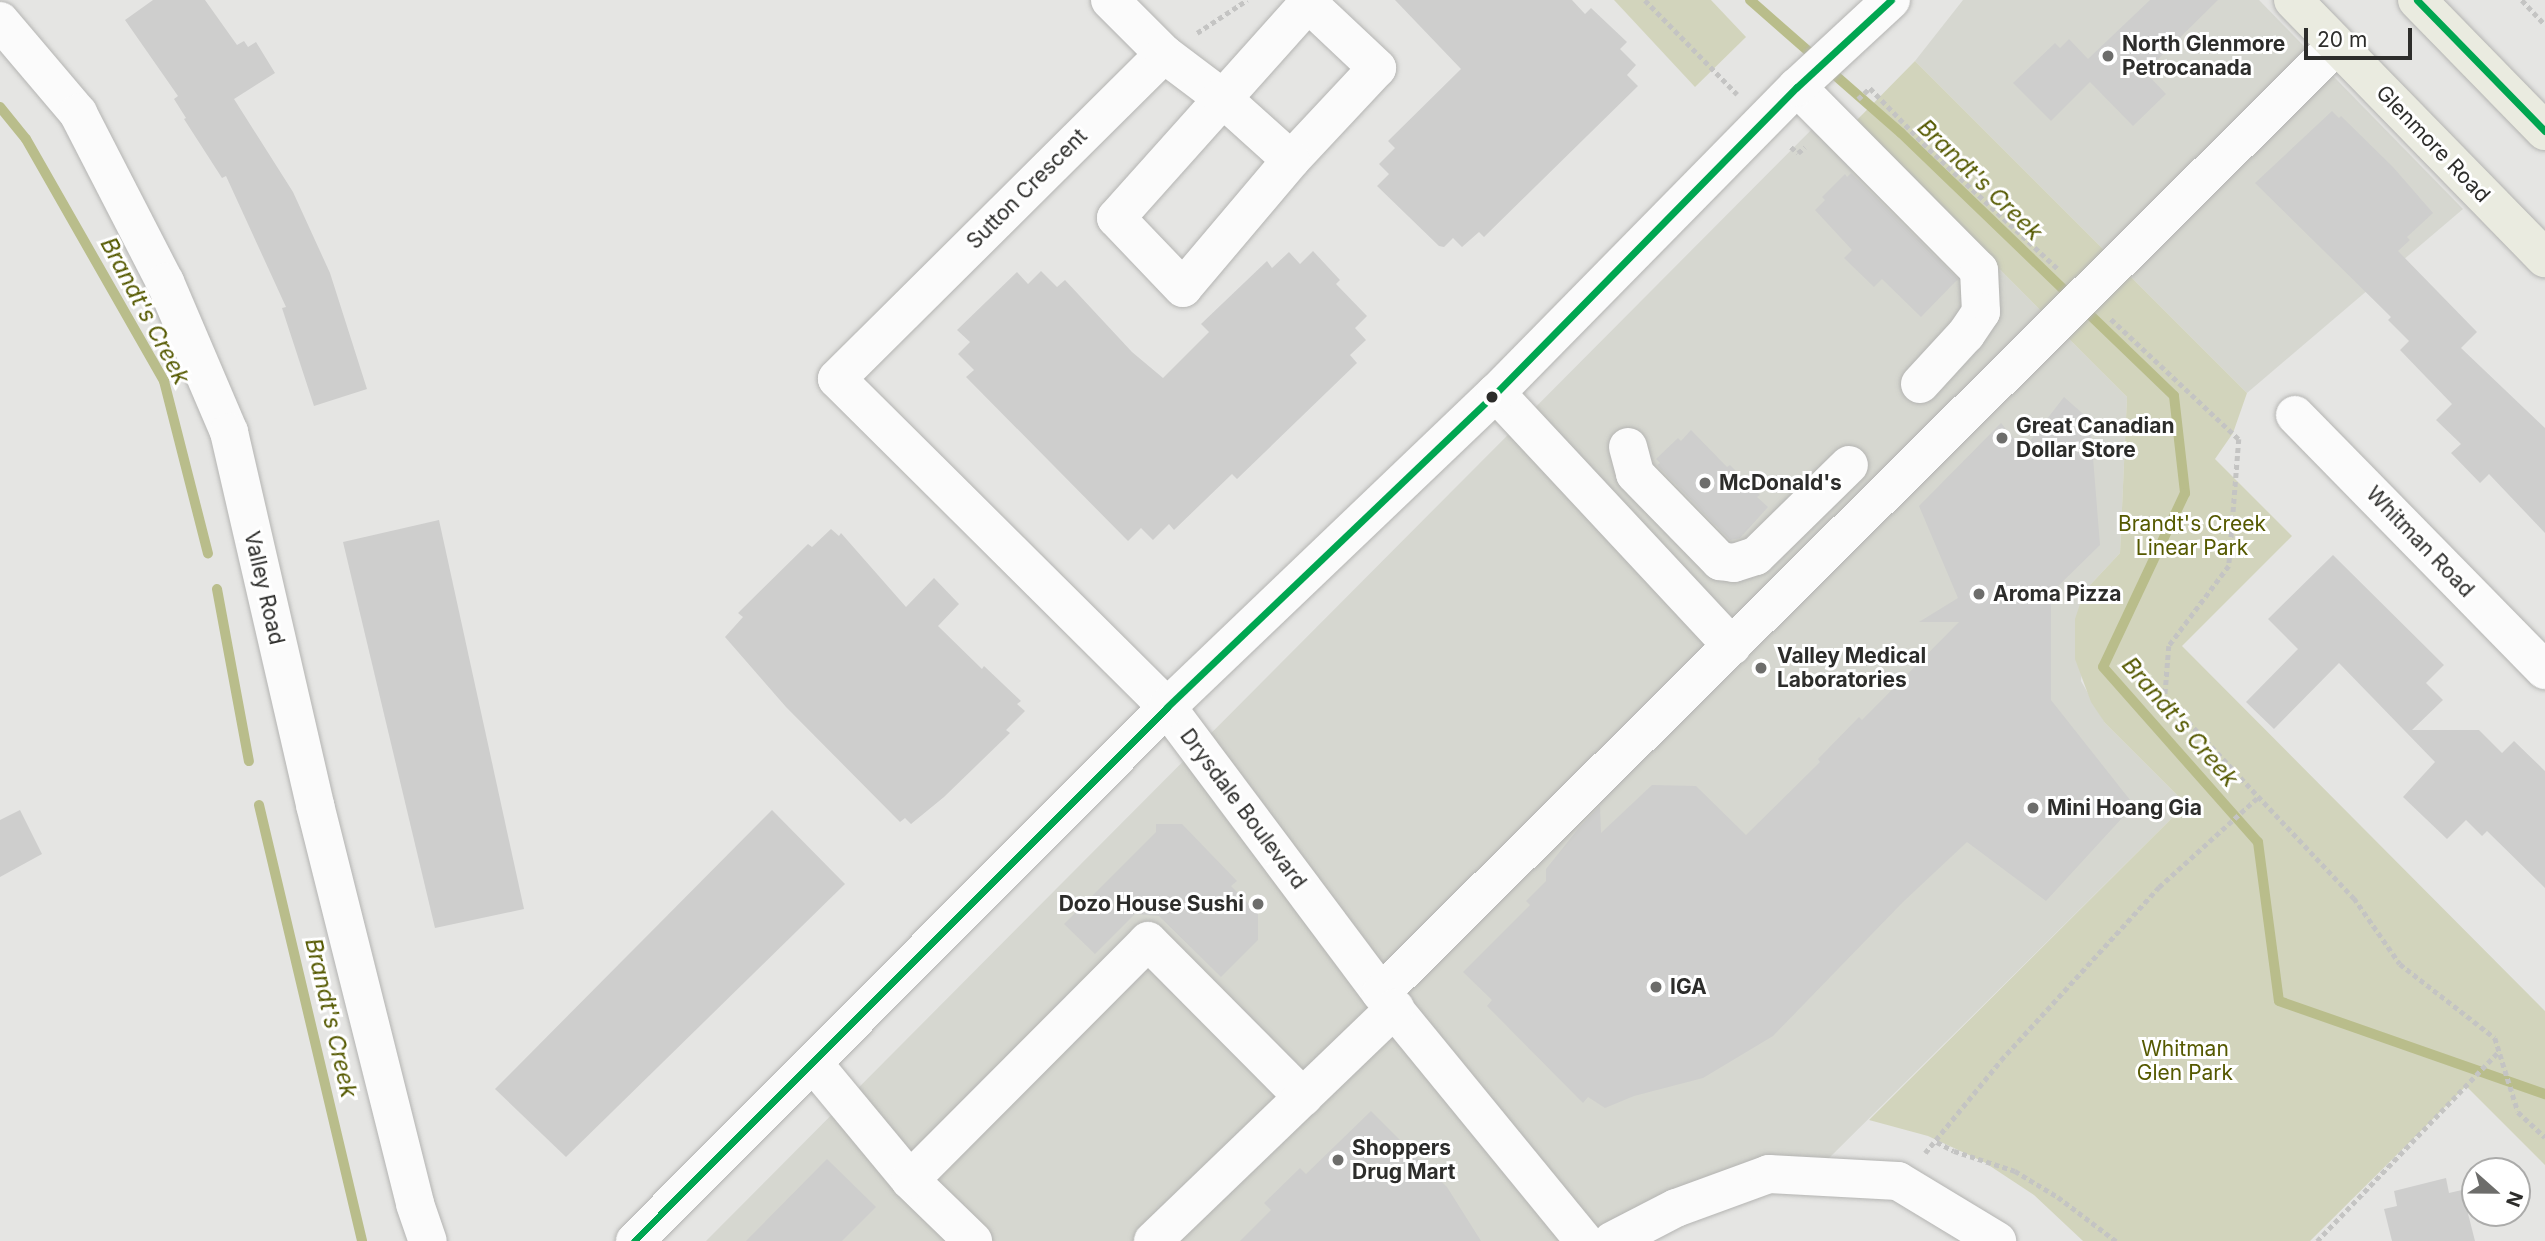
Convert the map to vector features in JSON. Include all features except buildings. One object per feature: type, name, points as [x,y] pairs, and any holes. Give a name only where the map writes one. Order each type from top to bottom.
[{"type":"main road","name":"Glenmore Road","points":[[2293,0],[2545,258]]},
{"type":"main road","points":[[2417,0],[2545,131]]},
{"type":"street","points":[[1110,0],[1164,54],[1221,97],[1291,160]]},
{"type":"street","points":[[637,1238],[1167,707],[1496,393],[1797,87],[1888,1]]},
{"type":"street","points":[[1308,3],[1377,68],[1291,160],[1183,288],[1116,218],[1221,97],[1308,3]]},
{"type":"street","name":"Valley Road","points":[[0,21],[78,113],[165,282],[229,432],[306,769],[415,1203],[428,1241]]},
{"type":"street","points":[[1153,1241],[1303,1097],[1388,1000],[1732,646],[2337,45]]},
{"type":"street","name":"Sutton Crescent","points":[[836,379],[1164,54]]},
{"type":"street","points":[[1797,87],[1979,270],[1981,312],[1966,334],[1920,384]]},
{"type":"street","name":"Drysdale Boulevard","points":[[836,379],[1167,707],[1388,1000],[1587,1239]]},
{"type":"street","points":[[1496,393],[1732,646]]},
{"type":"street","name":"Whitman Road","points":[[2295,415],[2545,670]]},
{"type":"street","points":[[1628,447],[1635,474],[1720,561],[1734,563],[1756,556],[1849,464]]},
{"type":"street","points":[[910,1180],[1148,941],[1303,1097]]},
{"type":"street","points":[[813,1063],[910,1180],[973,1241]]},
{"type":"street","points":[[1587,1239],[1769,1174],[1898,1181],[1997,1241]]},
{"type":"street","name":"Valley Road","points":[[415,1203],[420,1241]]},
{"type":"path","points":[[1164,54],[1247,0]]},
{"type":"path","points":[[1645,0],[1798,153],[1870,88],[1929,149],[2239,439],[2229,566],[2169,646],[2165,696],[2257,798],[2354,898],[2400,964],[2495,1038],[2518,1112],[2545,1137]]},
{"type":"path","points":[[2522,0],[2545,25]]},
{"type":"path","points":[[1898,1181],[1937,1142],[2001,1060],[2160,887],[2257,798]]},
{"type":"path","points":[[2317,1241],[2500,1051]]},
{"type":"path","points":[[1937,1142],[1954,1152],[2015,1171],[2058,1196],[2116,1241]]},
{"type":"shaded area","points":[[1963,0],[2259,0],[2463,209],[2247,393],[1915,61]]},
{"type":"shaded area","points":[[1833,108],[1854,123],[2127,397],[2120,553],[2091,584],[2081,681],[2105,723],[2186,804],[1824,1163],[1600,1241],[706,1241]]},
{"type":"green space","points":[[1614,0],[1711,0],[1746,37],[1695,87]]},
{"type":"green space","points":[[1915,61],[2247,393],[2233,433],[2215,459],[2292,536],[2182,646],[2545,1011],[2545,1165],[2466,1086],[2310,1241],[2083,1241],[2034,1195],[1984,1162],[1928,1136],[1869,1120],[2186,804],[2105,723],[2091,702],[2075,659],[2075,619],[2081,601],[2091,584],[2120,553],[2127,397],[1854,123]]},
{"type":"waterway","name":"Brandt's Creek","points":[[1750,0],[1816,58]]},
{"type":"waterway","name":"Brandt's Creek","points":[[1828,69],[1901,133],[2174,396],[2185,493],[2103,667],[2258,842],[2279,1001],[2545,1094]]},
{"type":"waterway","name":"Brandt's Creek","points":[[0,107],[26,139],[164,381],[208,553]]},
{"type":"waterway","name":"Brandt's Creek","points":[[217,589],[249,761]]},
{"type":"waterway","name":"Brandt's Creek","points":[[259,805],[362,1241]]},
{"type":"transit line","points":[[634,1241],[1167,707],[1496,393],[1797,87],[1891,0]]},
{"type":"transit line","points":[[2417,0],[2545,131]]},
{"type":"place","name":"North Glenmore Petrocanada","points":[[2108,56]]},
{"type":"place","name":"Great Canadian Dollar Store","points":[[2002,438]]},
{"type":"place","name":"McDonald's","points":[[1705,483]]},
{"type":"place","name":"Aroma Pizza","points":[[1979,594]]},
{"type":"place","name":"Valley Medical Laboratories","points":[[1761,668]]},
{"type":"place","name":"Mini Hoang Gia","points":[[2033,808]]},
{"type":"place","name":"Dozo House Sushi","points":[[1258,904]]},
{"type":"place","name":"IGA","points":[[1656,987]]},
{"type":"place","name":"Shoppers Drug Mart","points":[[1338,1160]]},
{"type":"park label","name":"Brandt's Creek Linear Park","points":[[2192,536]]},
{"type":"park label","name":"Whitman Glen Park","points":[[2185,1061]]}]
